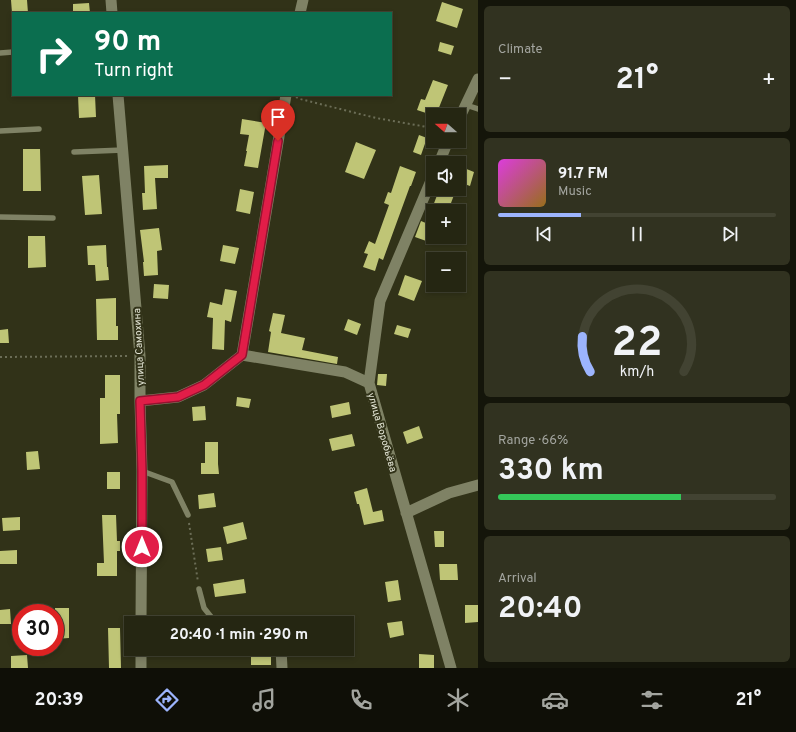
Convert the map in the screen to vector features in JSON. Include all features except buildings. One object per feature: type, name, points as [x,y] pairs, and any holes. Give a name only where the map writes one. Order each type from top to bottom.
[{"type":"street","points":[[111,0],[112,12]]},
{"type":"street","points":[[300,12],[303,0]]},
{"type":"street","points":[[464,108],[478,80]]},
{"type":"street","name":"улица Самохина","points":[[118,96],[140,356],[142,471],[141,616]]},
{"type":"street","points":[[140,401],[178,397],[204,385],[242,355],[286,96]]},
{"type":"street","name":"улица Воробьёва","points":[[426,193],[380,301],[369,383],[451,668]]},
{"type":"street","points":[[242,355],[345,372],[369,383]]},
{"type":"street","points":[[406,513],[449,493],[478,485]]},
{"type":"street","points":[[141,656],[141,668]]},
{"type":"street","points":[[281,656],[282,668]]},
{"type":"lane","points":[[0,53],[12,52]]},
{"type":"lane","points":[[466,105],[478,109]]},
{"type":"lane","points":[[0,131],[39,129]]},
{"type":"lane","points":[[74,152],[123,150]]},
{"type":"lane","points":[[0,218],[53,218]]},
{"type":"lane","points":[[142,471],[172,482],[188,515]]},
{"type":"lane","points":[[199,590],[204,608],[210,616]]},
{"type":"path","points":[[295,96],[300,99],[376,118],[426,127]]},
{"type":"path","points":[[0,357],[140,356]]},
{"type":"path","points":[[188,515],[199,590]]},
{"type":"route","points":[[142,547],[140,401],[178,397],[204,385],[242,355],[278,141]]}]
